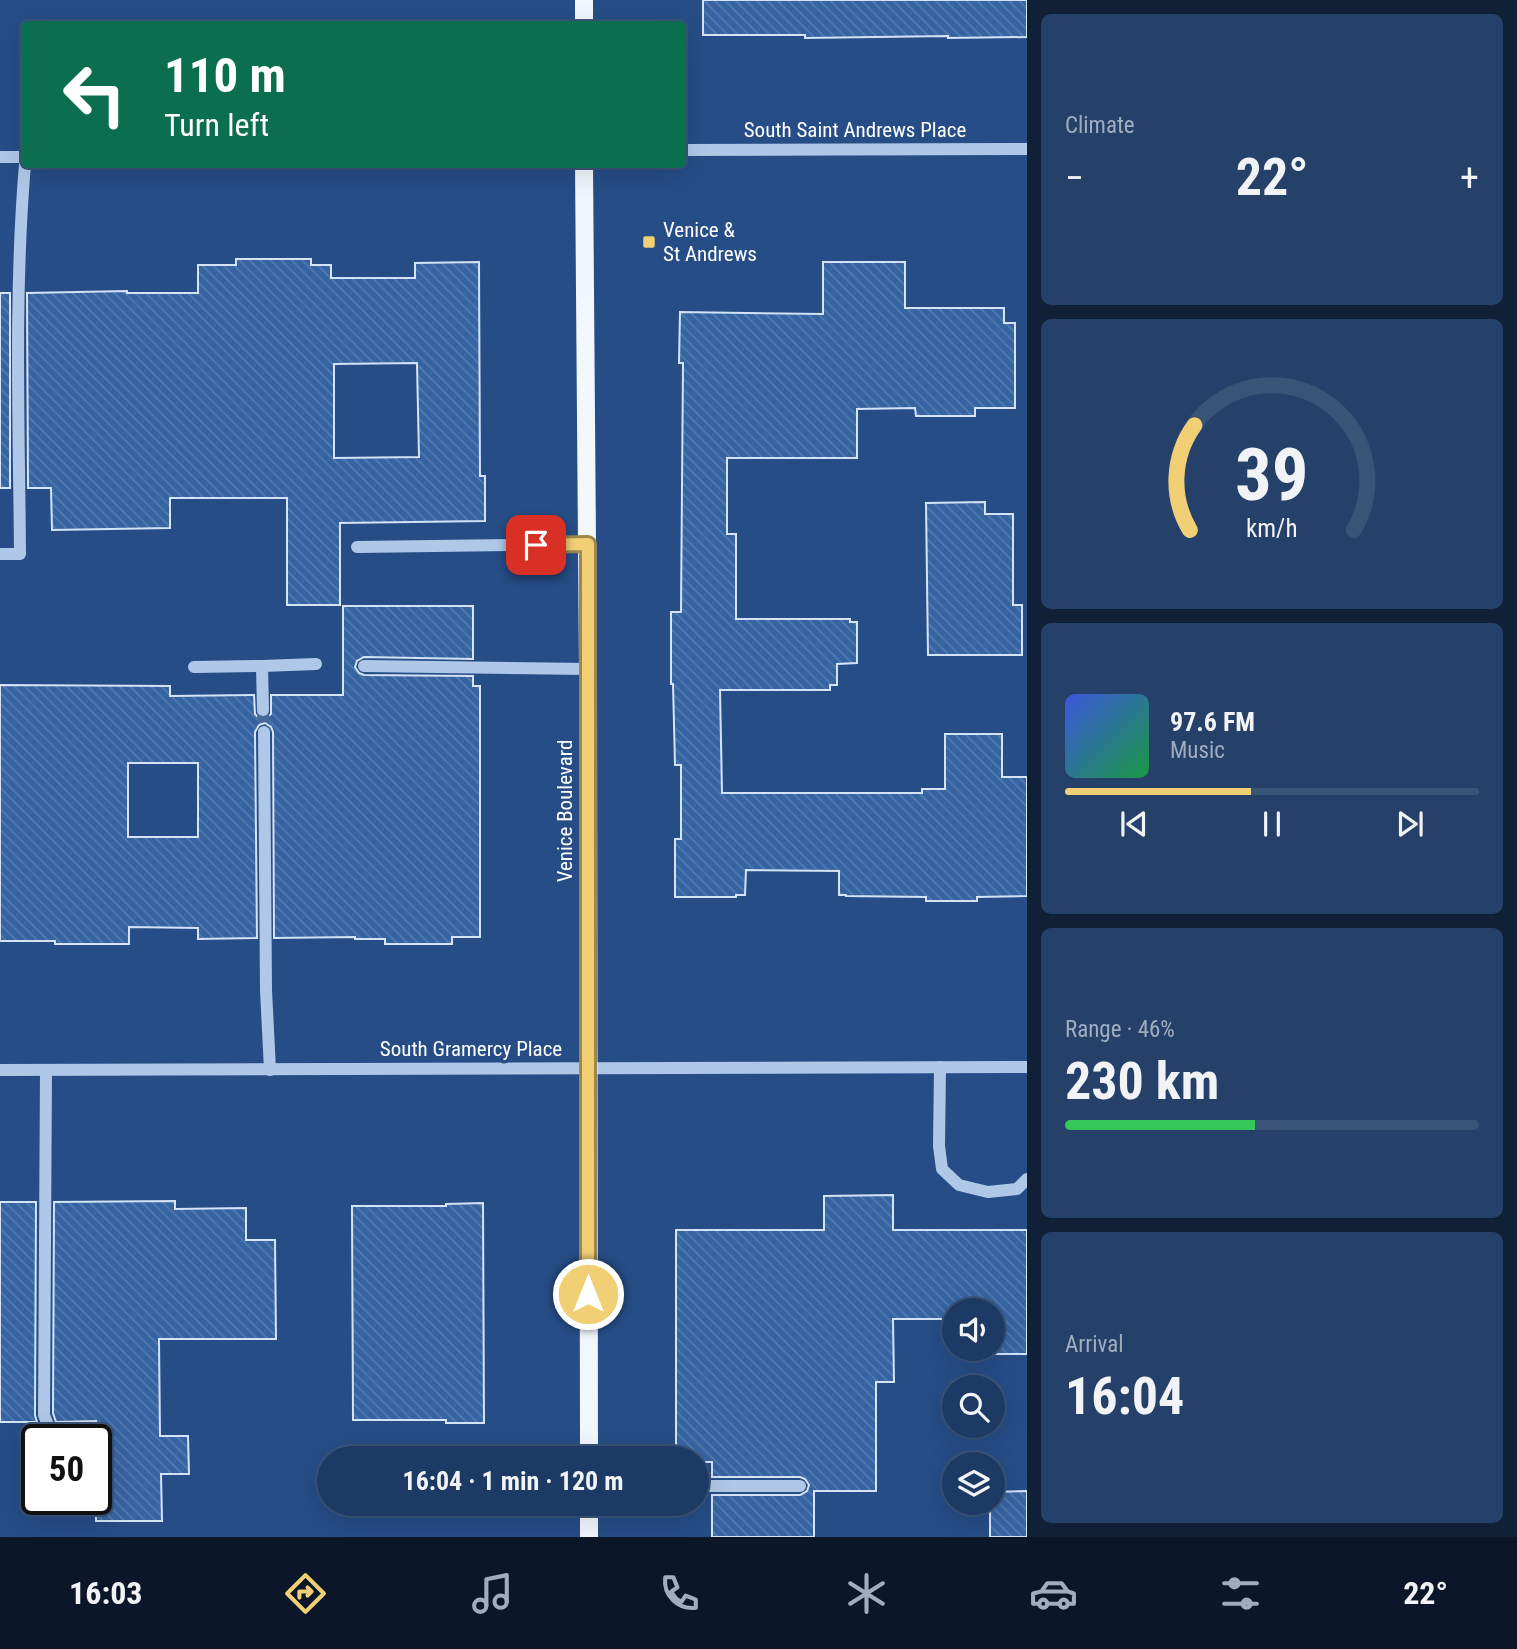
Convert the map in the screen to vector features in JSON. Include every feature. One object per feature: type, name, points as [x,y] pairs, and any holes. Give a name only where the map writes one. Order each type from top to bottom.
[{"type":"main road","points":[[584,0],[584,21]]},
{"type":"main road","name":"Venice Boulevard","points":[[584,168],[588,544],[589,1446]]},
{"type":"main road","points":[[589,1516],[589,1537]]},
{"type":"street","name":"South Saint Andrews Place","points":[[686,150],[1027,149]]},
{"type":"street","points":[[0,158],[21,157]]},
{"type":"street","points":[[0,554],[20,554],[18,305],[25,168]]},
{"type":"street","points":[[357,547],[588,544]]},
{"type":"street","points":[[194,667],[316,664]]},
{"type":"street","points":[[262,666],[263,710]]},
{"type":"street","points":[[364,666],[588,669]]},
{"type":"street","points":[[264,732],[265,990],[270,1070]]},
{"type":"street","name":"South Gramercy Place","points":[[0,1070],[1027,1066]]},
{"type":"street","points":[[940,1067],[939,1146],[943,1169],[958,1185],[988,1192],[1017,1189],[1027,1179]]},
{"type":"street","points":[[46,1070],[44,1415],[48,1424]]},
{"type":"street","points":[[709,1486],[800,1486]]},
{"type":"building","points":[[703,0],[1027,0],[1027,37],[805,38],[805,35],[703,35]]},
{"type":"building","points":[[236,259],[311,259],[311,265],[331,265],[331,278],[415,278],[415,263],[479,262],[480,476],[485,476],[485,521],[340,523],[340,605],[287,605],[287,498],[170,498],[170,528],[52,530],[51,488],[28,488],[27,293],[198,293],[198,265],[236,265]],"holes":[[[417,363],[419,457],[334,458],[334,364]]]},
{"type":"building","points":[[823,262],[905,262],[905,308],[1004,308],[1004,323],[1015,323],[1015,408],[975,408],[975,416],[916,416],[915,408],[857,409],[857,458],[727,458],[727,534],[736,534],[736,619],[850,619],[850,622],[857,622],[857,663],[837,664],[837,685],[830,685],[830,690],[720,690],[722,793],[922,793],[922,789],[945,789],[945,734],[1002,734],[1002,777],[1027,777],[1027,896],[977,897],[977,901],[926,901],[926,897],[846,896],[839,895],[839,871],[746,870],[745,895],[675,897],[675,839],[681,839],[681,765],[675,765],[671,612],[681,612],[683,363],[679,363],[680,312],[823,314]]},
{"type":"building","points":[[0,293],[10,293],[10,488],[0,488]]},
{"type":"building","points":[[985,502],[985,514],[1013,514],[1013,605],[1022,605],[1022,655],[928,655],[926,503]]},
{"type":"building","points":[[343,606],[473,606],[473,659],[364,657],[357,661],[355,667],[364,675],[473,676],[473,686],[480,686],[480,937],[452,937],[452,944],[385,944],[385,939],[355,937],[274,938],[273,732],[265,723],[259,725],[255,732],[257,938],[198,939],[198,928],[129,927],[129,944],[0,941],[0,685],[170,686],[170,696],[254,695],[255,714],[264,719],[271,714],[271,695],[343,695]],"holes":[[[128,763],[198,763],[198,837],[128,837]]]},
{"type":"building","points":[[893,1195],[893,1230],[1027,1230],[1027,1354],[1005,1354],[1005,1298],[942,1298],[942,1319],[893,1319],[894,1382],[876,1382],[876,1491],[814,1491],[814,1537],[712,1537],[712,1495],[800,1495],[807,1491],[809,1485],[800,1477],[712,1477],[709,1446],[676,1446],[676,1230],[824,1230],[824,1196]]},
{"type":"building","points":[[175,1201],[175,1209],[246,1208],[246,1240],[275,1240],[276,1339],[159,1339],[160,1436],[188,1436],[189,1474],[161,1474],[162,1521],[96,1521],[96,1515],[112,1515],[112,1424],[96,1424],[96,1421],[56,1422],[53,1413],[54,1202]]},
{"type":"building","points":[[0,1202],[36,1202],[37,1422],[0,1422]]},
{"type":"building","points":[[483,1203],[484,1423],[446,1423],[446,1420],[353,1420],[352,1206],[446,1206]]},
{"type":"building","points":[[1027,1491],[1027,1537],[990,1537],[990,1515],[1005,1515],[1005,1492]]},
{"type":"tunnel","points":[[263,710],[264,732]]},
{"type":"place","name":"Venice & St Andrews","points":[[649,242]]},
{"type":"route","points":[[536,545],[588,544],[588,1294]]}]
